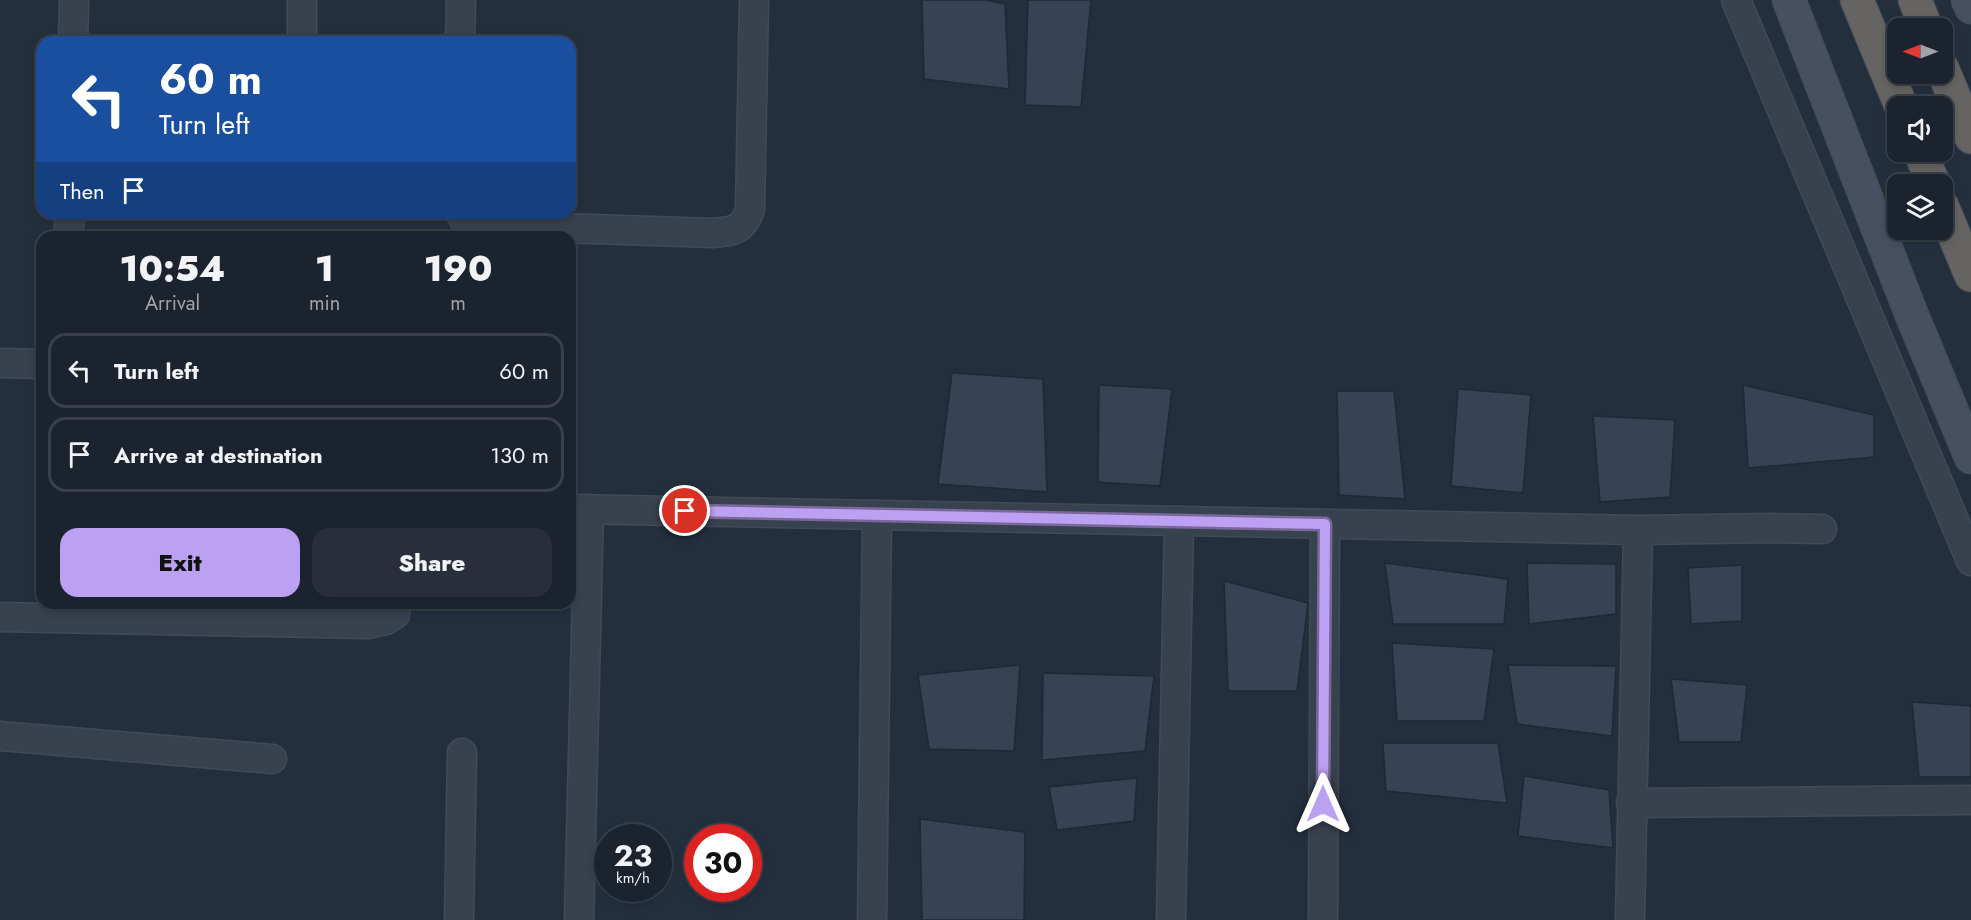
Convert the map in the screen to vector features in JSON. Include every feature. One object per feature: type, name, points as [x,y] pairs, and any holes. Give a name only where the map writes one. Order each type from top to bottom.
[{"type":"highway","points":[[1857,0],[1897,96]]},
{"type":"highway","points":[[1915,0],[1922,18]]},
{"type":"highway","points":[[1949,84],[1971,137]]},
{"type":"highway","points":[[1953,232],[1971,274]]},
{"type":"main road","points":[[1789,0],[1911,313],[1971,457]]},
{"type":"main road","points":[[1968,0],[1971,7]]},
{"type":"street","points":[[73,36],[74,0]]},
{"type":"street","points":[[302,0],[302,36]]},
{"type":"street","points":[[460,36],[461,0]]},
{"type":"street","points":[[464,219],[467,224],[472,225],[713,233],[733,231],[745,224],[750,210],[754,0]]},
{"type":"street","points":[[1736,0],[1971,561]]},
{"type":"street","points":[[0,363],[36,364]]},
{"type":"street","points":[[579,920],[579,509],[1638,530],[1822,529]]},
{"type":"street","points":[[872,920],[877,515]]},
{"type":"street","points":[[1171,920],[1179,521]]},
{"type":"street","points":[[1323,920],[1325,524]]},
{"type":"street","points":[[1630,920],[1638,530]]},
{"type":"street","points":[[0,617],[367,624],[386,620],[395,614],[395,609]]},
{"type":"street","points":[[0,736],[272,759]]},
{"type":"street","points":[[459,920],[462,753]]},
{"type":"street","points":[[1631,803],[1971,800]]},
{"type":"building","points":[[922,0],[986,0],[1005,4],[1009,89],[924,79]]},
{"type":"building","points":[[1028,0],[1091,0],[1081,107],[1025,105]]},
{"type":"building","points":[[952,373],[1043,379],[1047,492],[938,484]]},
{"type":"building","points":[[1099,385],[1172,389],[1160,486],[1098,482]]},
{"type":"building","points":[[1743,385],[1874,415],[1874,457],[1748,468]]},
{"type":"building","points":[[1458,389],[1531,395],[1523,493],[1451,486]]},
{"type":"building","points":[[1337,391],[1394,391],[1405,499],[1339,495]]},
{"type":"building","points":[[1593,416],[1675,420],[1670,497],[1600,502]]},
{"type":"building","points":[[1385,563],[1508,579],[1504,624],[1393,624]]},
{"type":"building","points":[[1527,563],[1616,564],[1616,614],[1529,624]]},
{"type":"building","points":[[1742,565],[1742,621],[1691,624],[1688,568]]},
{"type":"building","points":[[1224,581],[1308,603],[1297,691],[1228,691]]},
{"type":"building","points":[[1392,643],[1494,649],[1484,721],[1397,721]]},
{"type":"building","points":[[1020,665],[1014,751],[929,749],[918,675]]},
{"type":"building","points":[[1508,665],[1616,666],[1612,736],[1517,724]]},
{"type":"building","points":[[1043,673],[1154,676],[1145,751],[1042,760]]},
{"type":"building","points":[[1671,679],[1747,685],[1741,742],[1679,742]]},
{"type":"building","points":[[1912,702],[1971,706],[1971,777],[1919,777]]},
{"type":"building","points":[[1383,743],[1498,743],[1507,803],[1386,791]]},
{"type":"building","points":[[1524,776],[1609,790],[1613,848],[1518,836]]},
{"type":"building","points":[[1137,778],[1134,821],[1057,830],[1049,787]]},
{"type":"building","points":[[920,819],[1025,832],[1024,920],[922,920]]},
{"type":"route","points":[[685,511],[1325,524],[1323,804]]}]
